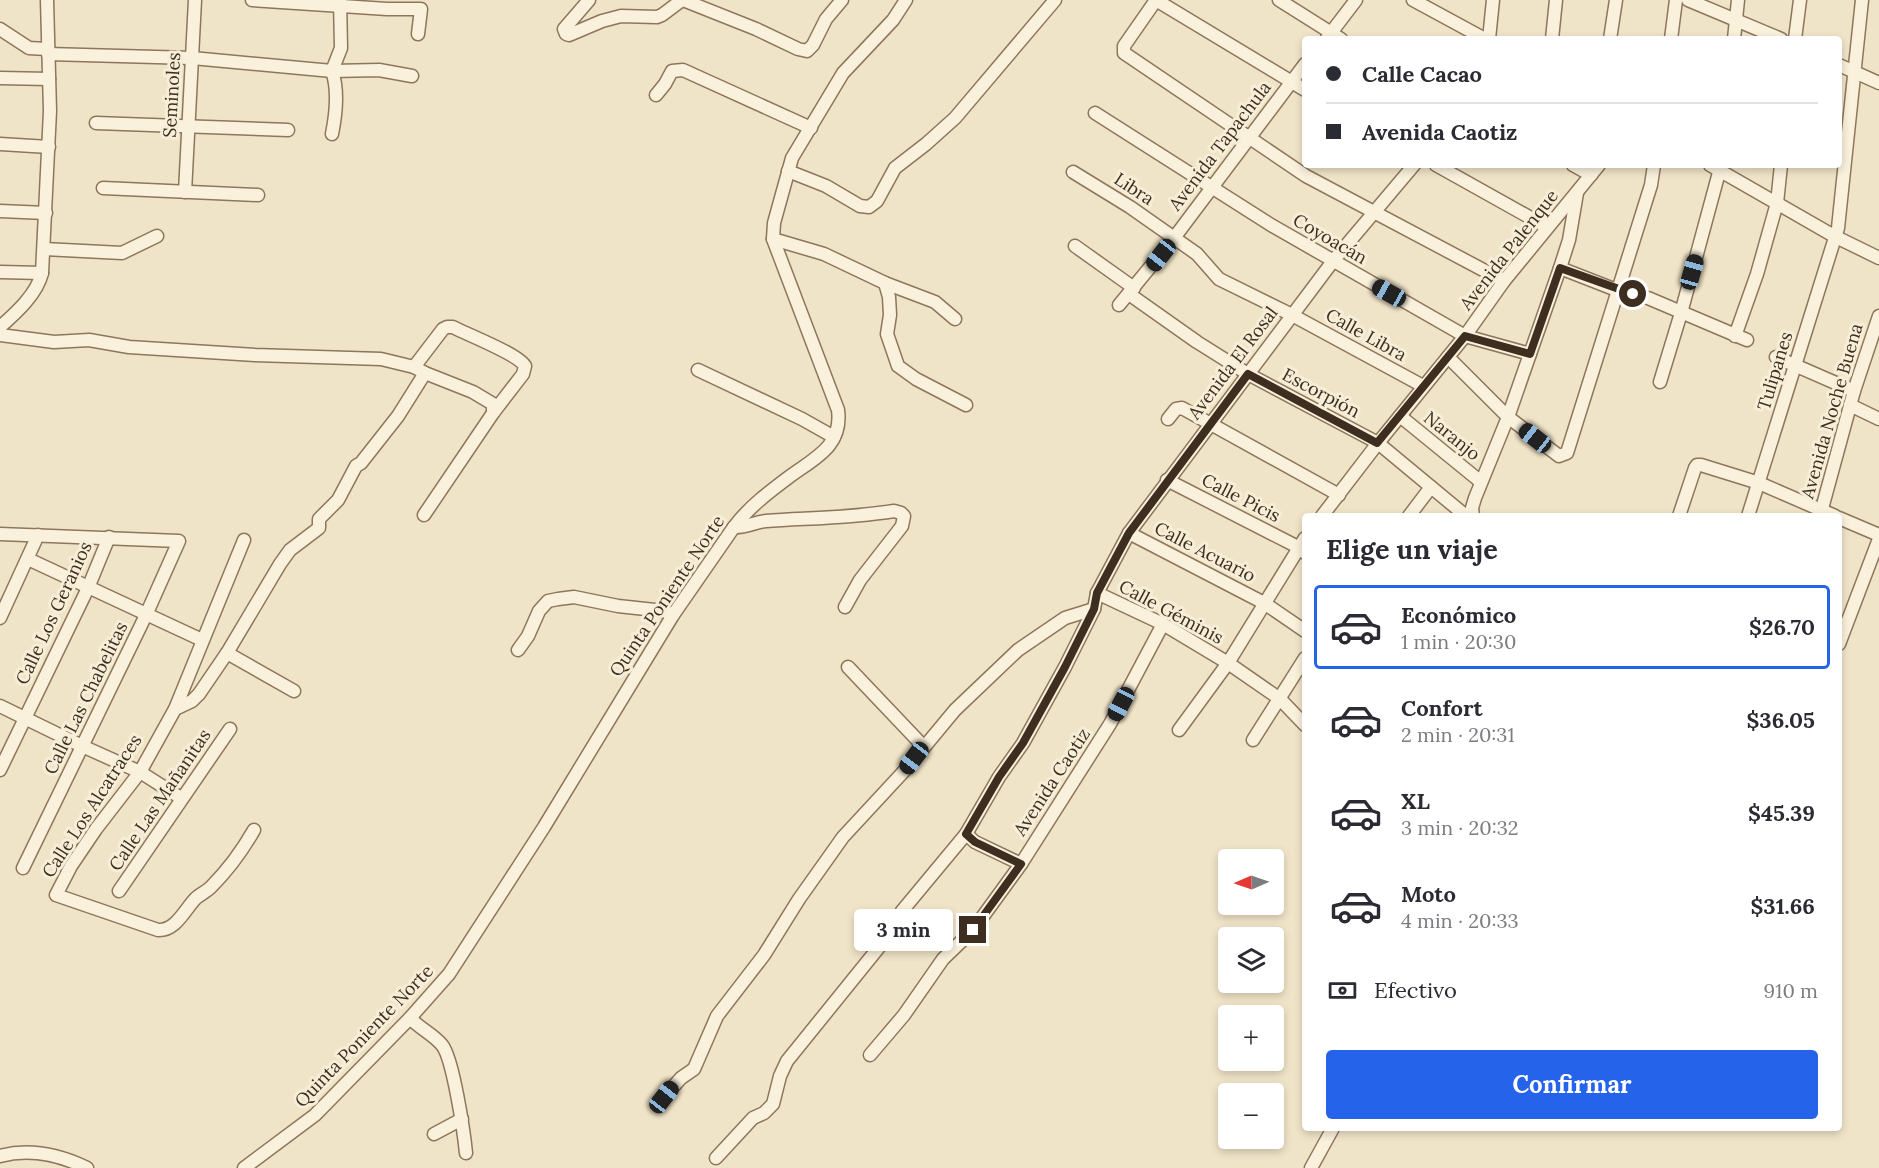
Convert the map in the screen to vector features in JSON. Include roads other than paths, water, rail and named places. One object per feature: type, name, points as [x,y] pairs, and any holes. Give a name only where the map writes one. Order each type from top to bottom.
[{"type":"street","points":[[0,327],[13,316],[38,285],[42,273],[49,147],[47,0]]},
{"type":"street","name":"Seminoles","points":[[185,192],[195,0]]},
{"type":"street","points":[[252,0],[420,9],[418,34]]},
{"type":"street","points":[[589,0],[564,29],[566,34],[569,35],[602,21],[621,16],[662,15],[683,0],[807,51],[813,45],[826,19],[842,0]]},
{"type":"street","points":[[698,370],[802,419],[834,437],[839,418],[838,410],[773,239],[774,223],[792,158],[843,73],[893,20],[906,0]]},
{"type":"street","points":[[788,171],[826,186],[860,206],[869,207],[877,201],[895,168],[955,118],[1055,0]]},
{"type":"street","points":[[1302,88],[1156,0],[1124,46],[1124,53],[1306,176],[1504,281]]},
{"type":"street","points":[[1280,0],[1332,36]]},
{"type":"street","points":[[1334,36],[1356,0]]},
{"type":"street","points":[[1413,0],[1433,5],[1482,36]]},
{"type":"street","points":[[1487,36],[1493,0]]},
{"type":"street","points":[[1552,36],[1556,0]]},
{"type":"street","points":[[1610,36],[1616,0]]},
{"type":"street","points":[[1671,36],[1676,0]]},
{"type":"street","points":[[1688,0],[1774,36]]},
{"type":"street","points":[[1734,36],[1738,0]]},
{"type":"street","points":[[1796,36],[1800,0]]},
{"type":"street","name":"Tulipanes","points":[[1749,513],[1838,228],[1862,0]]},
{"type":"street","points":[[332,135],[336,114],[336,82],[332,71],[341,48],[340,3]]},
{"type":"street","points":[[0,29],[29,48],[48,51],[192,58],[332,71],[379,70],[412,76]]},
{"type":"street","points":[[1842,66],[1879,83]]},
{"type":"street","name":"Avenida Tapachula","points":[[1119,304],[1174,238],[1302,68]]},
{"type":"street","points":[[656,94],[672,71],[683,70],[811,128]]},
{"type":"street","points":[[0,78],[49,79]]},
{"type":"street","name":"Coyoacán","points":[[1095,113],[1271,225],[1465,336],[1530,354]]},
{"type":"street","points":[[96,123],[288,130]]},
{"type":"street","points":[[0,144],[49,147]]},
{"type":"street","name":"Avenida El Rosal","points":[[716,1158],[753,1118],[764,1113],[773,1104],[780,1076],[787,1060],[871,957],[902,911],[966,834],[999,777],[1023,743],[1065,667],[1094,609],[1097,593],[1129,533],[1333,261],[1411,168]]},
{"type":"street","points":[[1441,168],[1547,227]]},
{"type":"street","points":[[1448,357],[1508,417],[1559,456],[1567,453],[1652,185],[1654,168]]},
{"type":"street","points":[[1660,382],[1681,313],[1717,168]]},
{"type":"street","points":[[1719,168],[1834,236],[1879,258]]},
{"type":"street","points":[[1560,268],[1619,291],[1647,298],[1741,338],[1777,203],[1781,168]]},
{"type":"street","name":"Avenida Palenque","points":[[1324,513],[1377,443],[1465,336],[1504,281],[1595,170]]},
{"type":"street","name":"Libra","points":[[1073,172],[1130,207],[1197,254],[1219,279],[1292,315]]},
{"type":"street","points":[[103,188],[258,195]]},
{"type":"street","points":[[1473,513],[1472,508],[1481,482],[1508,417],[1560,268],[1569,240],[1577,192]]},
{"type":"street","points":[[0,211],[46,213]]},
{"type":"street","points":[[44,249],[122,253],[157,236]]},
{"type":"street","points":[[773,239],[824,254],[885,283],[936,302],[955,319]]},
{"type":"street","name":"Escorpión","points":[[1075,246],[1197,342],[1248,374],[1377,443],[1462,513]]},
{"type":"street","points":[[0,272],[42,273]]},
{"type":"street","points":[[885,283],[890,315],[887,334],[898,366],[916,379],[966,405]]},
{"type":"street","name":"Calle Libra","points":[[1292,315],[1423,386]]},
{"type":"street","name":"Avenida Noche Buena","points":[[1821,513],[1854,391],[1879,316]]},
{"type":"street","points":[[175,709],[192,701],[199,694],[290,550],[319,528],[319,519],[338,500],[356,466],[361,463],[398,416],[420,370],[443,329],[447,327],[509,354],[525,366],[523,374],[493,412],[424,515]]},
{"type":"street","points":[[0,335],[54,342],[88,340],[129,347],[255,355],[381,359],[420,370],[472,392],[493,404],[493,412]]},
{"type":"street","points":[[1776,357],[1854,391]]},
{"type":"street","points":[[1850,405],[1879,419]]},
{"type":"street","points":[[1168,419],[1179,407],[1339,495]]},
{"type":"street","name":"Naranjo","points":[[1400,416],[1481,482]]},
{"type":"street","name":"Quinta Poniente Norte","points":[[244,1168],[315,1115],[410,1018],[449,974],[544,827],[673,615],[743,514],[792,475],[811,464],[834,437]]},
{"type":"street","points":[[1680,513],[1697,465],[1759,483],[1821,513]]},
{"type":"street","name":"Calle Picis","points":[[1167,480],[1302,546]]},
{"type":"street","points":[[1411,513],[1431,487]]},
{"type":"street","points":[[734,527],[741,528],[763,521],[830,519],[894,511],[901,513],[904,516],[902,526],[860,580],[845,607]]},
{"type":"street","points":[[1842,519],[1879,537],[1842,636]]},
{"type":"street","name":"Calle Acuario","points":[[1129,533],[1263,603],[1302,629]]},
{"type":"street","points":[[0,534],[109,537]]},
{"type":"street","points":[[0,618],[38,535]]},
{"type":"street","name":"Calle Las Chabelitas","points":[[23,868],[146,615],[179,541],[109,537]]},
{"type":"street","name":"Calle Los Geranios","points":[[0,770],[88,588],[109,537]]},
{"type":"street","name":"Calle Los Alcatraces","points":[[243,540],[175,709],[140,771],[96,829],[71,866],[56,895],[158,930],[165,930],[172,927],[196,898],[210,888],[239,855],[254,830]]},
{"type":"street","points":[[1179,730],[1228,663],[1263,603],[1302,547]]},
{"type":"street","points":[[28,559],[202,640]]},
{"type":"street","name":"Calle Géminis","points":[[1097,593],[1163,624],[1228,663],[1280,699],[1302,722]]},
{"type":"street","points":[[518,650],[528,636],[539,611],[548,602],[558,598],[574,597],[618,606],[664,610],[673,615]]},
{"type":"street","points":[[664,1097],[681,1078],[694,1069],[717,1016],[764,955],[799,898],[843,837],[906,769],[923,746],[956,710],[1018,650],[1065,618],[1094,609]]},
{"type":"street","name":"Avenida Caotiz","points":[[870,1055],[943,959],[973,930],[1021,864],[1110,724],[1163,624]]},
{"type":"street","points":[[227,652],[294,691]]},
{"type":"street","points":[[1253,740],[1302,663]]},
{"type":"street","points":[[848,667],[923,746]]},
{"type":"street","points":[[0,706],[140,771],[181,798]]},
{"type":"street","name":"Calle Las Mañanitas","points":[[119,891],[230,729]]},
{"type":"street","points":[[966,834],[975,842],[1021,864]]},
{"type":"street","points":[[410,1018],[443,1046],[462,1119],[466,1153]]},
{"type":"street","points":[[434,1134],[462,1119]]},
{"type":"street","points":[[1311,1168],[1331,1131]]},
{"type":"street","points":[[0,1156],[31,1152],[52,1155],[87,1168]]}]
